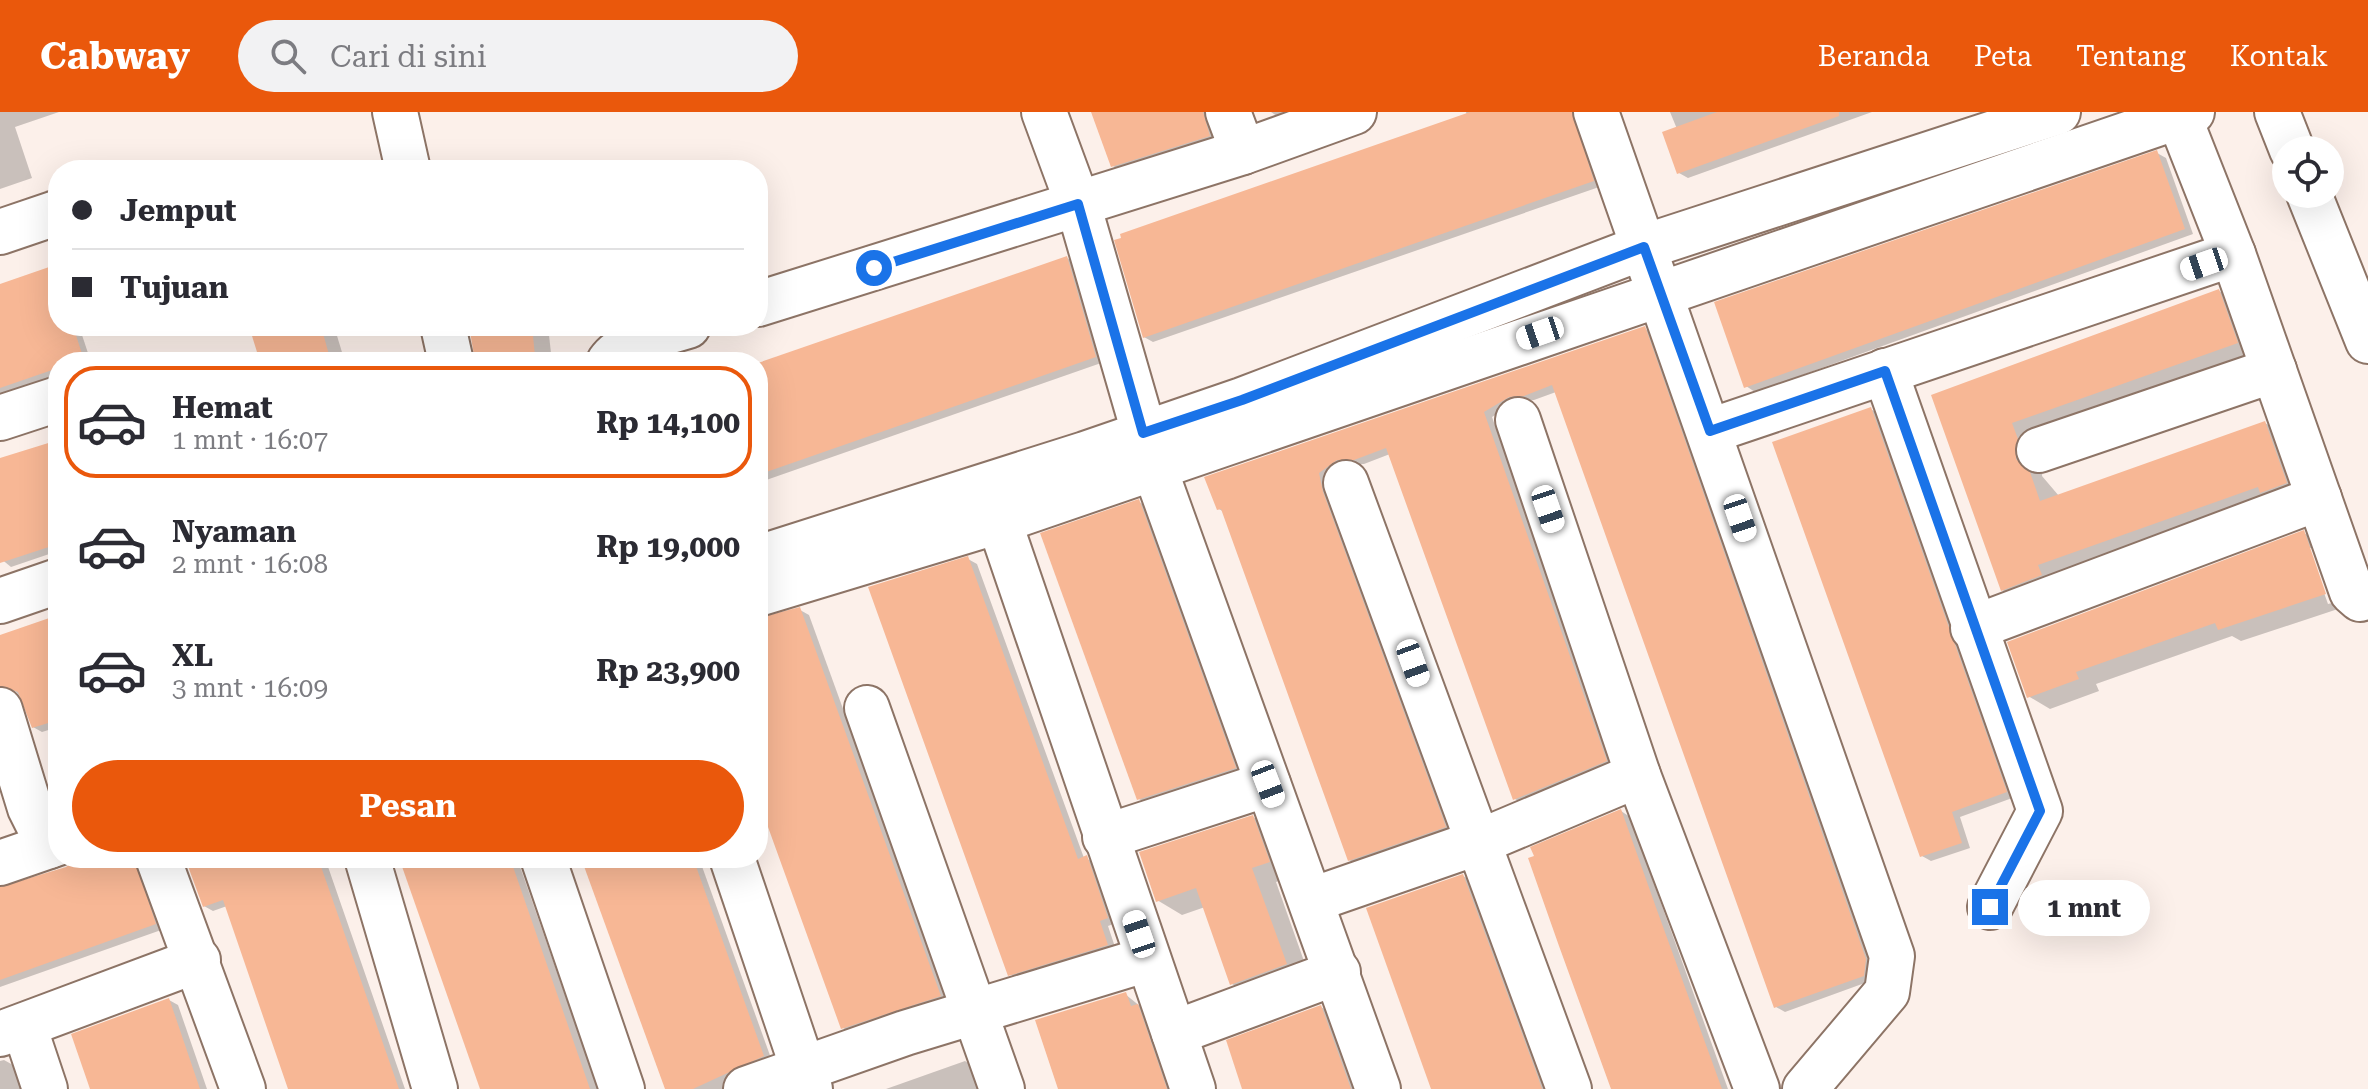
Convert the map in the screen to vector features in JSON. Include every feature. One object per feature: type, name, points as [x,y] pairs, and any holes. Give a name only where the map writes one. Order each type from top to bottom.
[{"type":"street","points":[[395,112],[406,160]]},
{"type":"street","points":[[1044,112],[1078,204],[1148,450],[1378,1089]]},
{"type":"street","points":[[768,301],[1078,204],[1236,132],[1354,112]]},
{"type":"street","points":[[1596,112],[1892,956],[1887,992],[1805,1089]]},
{"type":"street","points":[[768,591],[999,521],[1148,450],[1242,400],[1644,247],[2058,112]]},
{"type":"street","points":[[2277,112],[2286,136]]},
{"type":"street","points":[[768,555],[1148,450],[1659,292],[2182,114],[2352,592],[2360,599],[2368,596]]},
{"type":"street","points":[[2315,208],[2368,341]]},
{"type":"street","points":[[0,232],[48,216]]},
{"type":"street","points":[[1710,431],[2233,254]]},
{"type":"street","points":[[618,352],[656,336]]},
{"type":"street","points":[[2039,450],[2274,370]]},
{"type":"street","points":[[1885,371],[2040,811],[1990,907]]},
{"type":"street","points":[[0,418],[48,402]]},
{"type":"street","points":[[1518,420],[1638,775],[1757,1089]]},
{"type":"street","points":[[1346,483],[1569,1089]]},
{"type":"street","points":[[1973,628],[2319,498]]},
{"type":"street","points":[[999,521],[1193,1089]]},
{"type":"street","points":[[0,601],[48,584]]},
{"type":"street","points":[[867,708],[1002,1089]]},
{"type":"street","points":[[0,710],[39,823],[0,863]]},
{"type":"street","points":[[1312,900],[1479,842],[1638,775]]},
{"type":"street","points":[[1105,837],[1268,784]]},
{"type":"street","points":[[162,868],[243,1089]]},
{"type":"street","points":[[370,868],[435,1089]]},
{"type":"street","points":[[546,868],[622,1089]]},
{"type":"street","points":[[735,868],[806,1079]]},
{"type":"street","points":[[746,1089],[806,1079],[905,1033],[1148,959]]},
{"type":"street","points":[[45,1089],[12,1030],[198,960]]},
{"type":"street","points":[[1174,1033],[1338,972]]},
{"type":"building","points":[[1091,112],[1203,112],[1210,136],[1111,167]]},
{"type":"building","points":[[1470,112],[1572,112],[1594,181],[1143,338],[1114,240],[1121,238],[1120,234]]},
{"type":"building","points":[[1717,112],[1839,112],[1839,116],[1677,174],[1662,132]]},
{"type":"building","points":[[2157,150],[2185,229],[1744,388],[1714,302]]},
{"type":"building","points":[[1067,256],[1096,357],[768,472],[768,360]]},
{"type":"building","points":[[48,267],[48,336],[76,336],[81,352],[48,352],[48,371],[0,388],[0,284]]},
{"type":"building","points":[[2219,289],[2238,343],[2012,423],[2018,439],[2016,459],[2030,472],[2040,501],[2265,421],[2287,483],[2260,493],[2258,487],[2038,565],[2042,575],[2001,591],[1931,395]]},
{"type":"building","points":[[1645,326],[1866,959],[1864,976],[1774,1008],[1552,385],[1524,396],[1509,397],[1484,412],[1607,761],[1513,800],[1386,448],[1354,460],[1337,460],[1319,473],[1323,492],[1446,827],[1348,861],[1221,509],[1217,510],[1204,477]]},
{"type":"building","points":[[252,336],[324,336],[328,352],[257,352]]},
{"type":"building","points":[[471,336],[533,336],[535,352],[473,352]]},
{"type":"building","points":[[1871,407],[2007,792],[1952,812],[1962,843],[1920,857],[1772,442]]},
{"type":"building","points":[[48,443],[48,547],[0,563],[0,458]]},
{"type":"building","points":[[1139,499],[1236,768],[1137,800],[1040,533]]},
{"type":"building","points":[[2304,530],[2326,594],[2218,630],[2215,623],[2076,672],[2079,679],[2027,698],[2007,642]]},
{"type":"building","points":[[968,556],[1078,859],[1087,855],[1108,918],[1100,921],[1108,945],[1008,976],[868,587]]},
{"type":"building","points":[[800,607],[941,996],[841,1029],[768,827],[768,615]]},
{"type":"building","points":[[48,618],[48,723],[32,728],[18,692],[0,686],[0,635]]},
{"type":"building","points":[[1621,809],[1722,1089],[1611,1089],[1559,946],[1528,858],[1534,856],[1530,847]]},
{"type":"building","points":[[1253,815],[1270,862],[1252,868],[1287,964],[1230,985],[1196,888],[1156,902],[1139,852]]},
{"type":"building","points":[[63,868],[137,868],[156,924],[0,980],[0,887]]},
{"type":"building","points":[[189,868],[322,868],[399,1089],[288,1089],[223,900],[203,907]]},
{"type":"building","points":[[403,868],[513,868],[590,1089],[480,1089]]},
{"type":"building","points":[[585,868],[697,868],[764,1056],[693,1089],[665,1089]]},
{"type":"building","points":[[1463,874],[1542,1089],[1431,1089],[1366,908]]},
{"type":"building","points":[[1126,992],[1131,1006],[1138,1004],[1167,1089],[1058,1089],[1035,1020]]},
{"type":"building","points":[[169,998],[200,1089],[90,1089],[71,1034]]},
{"type":"building","points":[[1321,1005],[1351,1089],[1242,1089],[1226,1040]]},
{"type":"route","points":[[874,268],[1078,204],[1143,433],[1242,400],[1644,247],[1710,431],[1885,371],[2040,811],[1990,907]]}]
